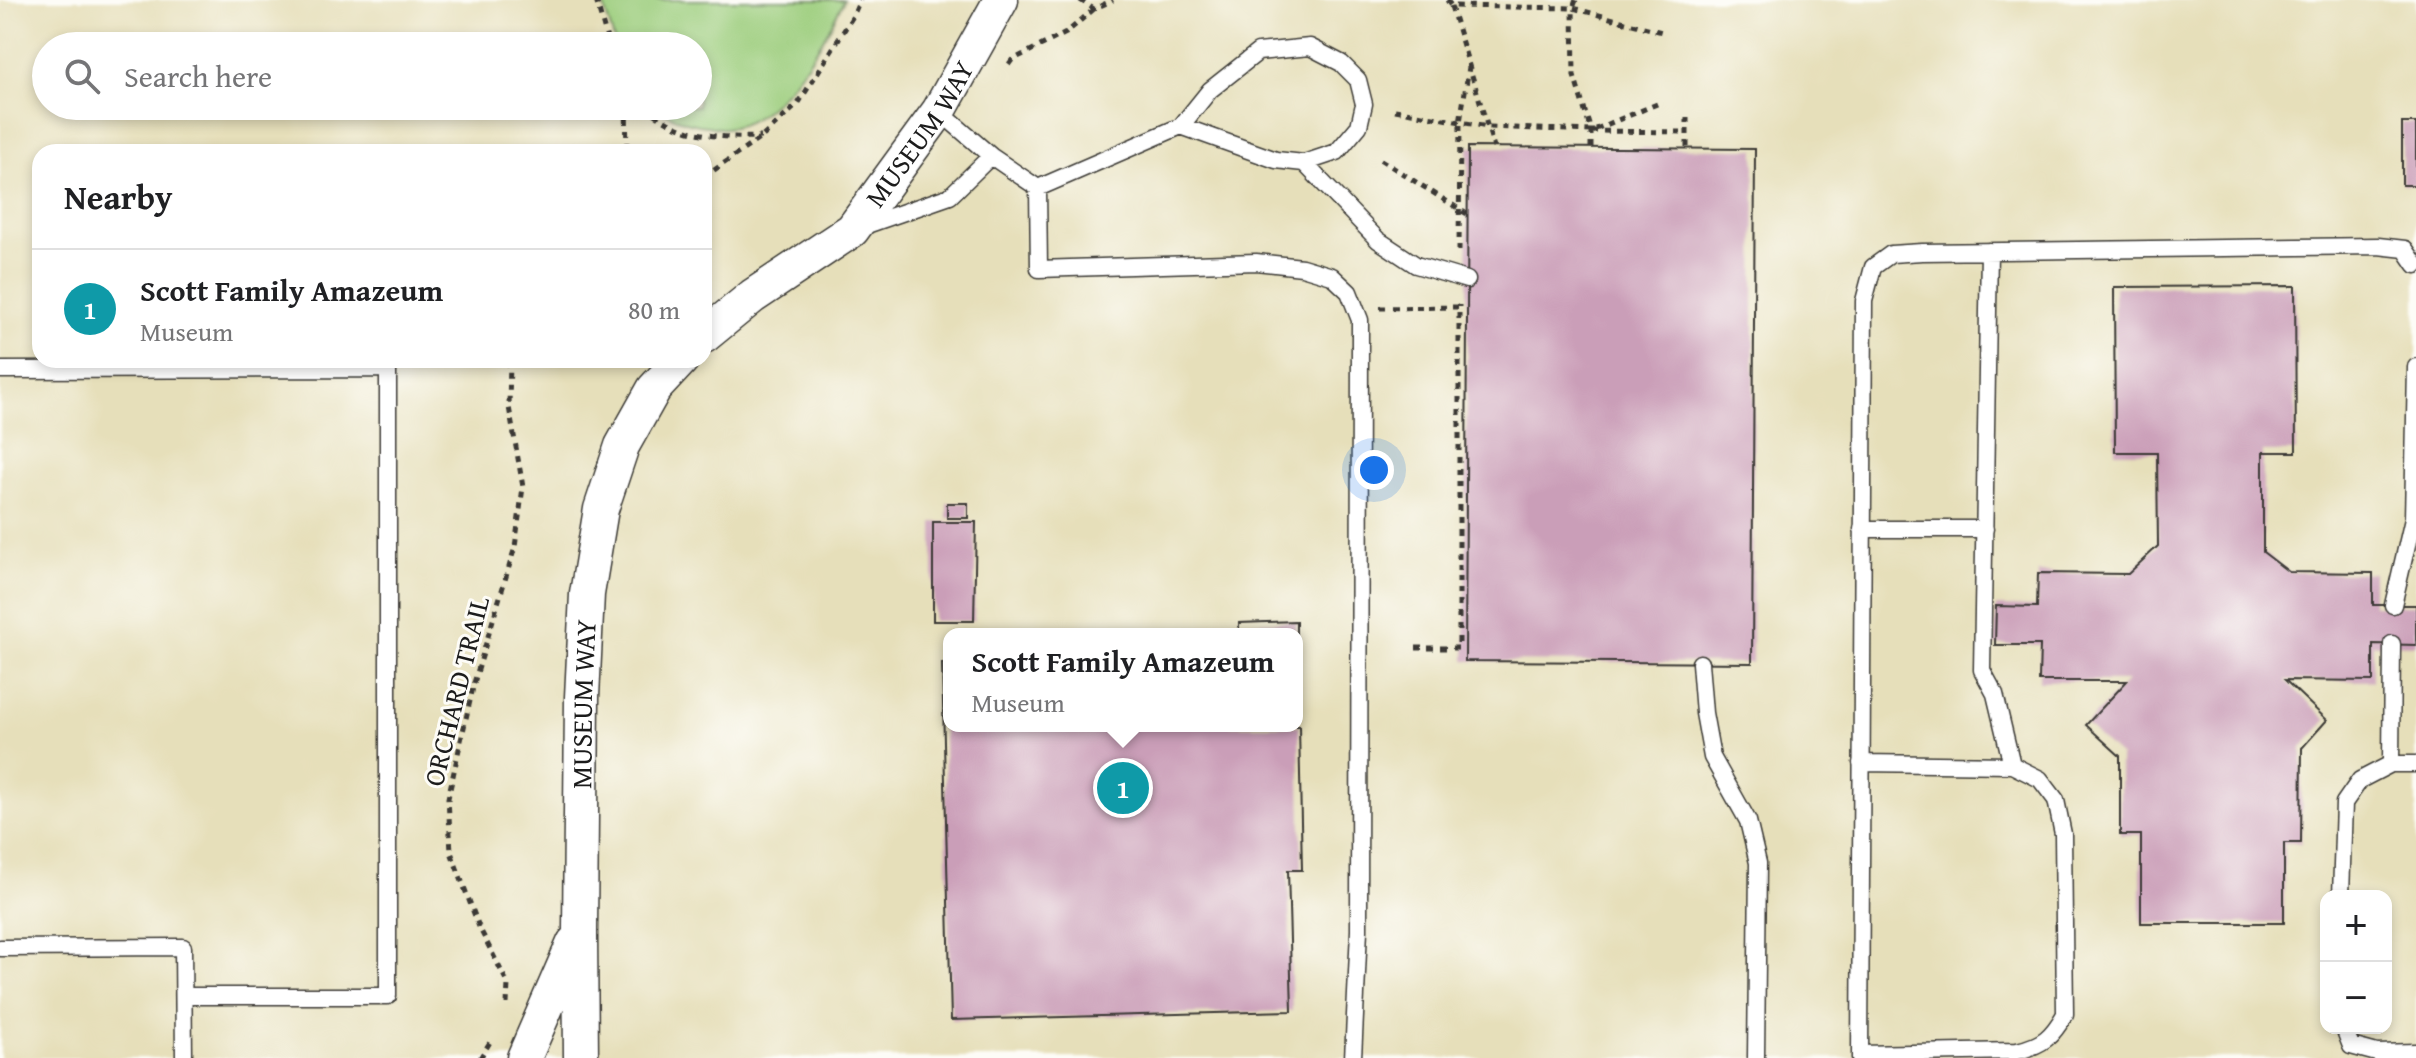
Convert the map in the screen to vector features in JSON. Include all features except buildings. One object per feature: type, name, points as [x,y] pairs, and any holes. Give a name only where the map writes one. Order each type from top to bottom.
[{"type":"street","name":"MUSEUM WAY","points":[[712,329],[753,296],[852,230],[939,111],[1001,0]]},
{"type":"street","name":"MUSEUM WAY","points":[[524,1058],[580,932],[584,653],[587,594],[601,509],[622,446],[654,389],[674,368]]},
{"type":"street","points":[[580,932],[581,1058]]},
{"type":"lane","points":[[1038,188],[1181,126],[1210,90],[1258,52],[1310,47],[1341,63],[1358,80],[1364,104],[1359,126],[1337,152],[1304,163],[1276,160],[1181,126]]},
{"type":"lane","points":[[939,111],[991,156],[1038,188]]},
{"type":"lane","points":[[852,230],[950,196],[991,156]]},
{"type":"lane","points":[[1304,163],[1378,240],[1416,265],[1463,279]]},
{"type":"lane","points":[[1038,188],[1039,269],[1256,262],[1302,267],[1332,276],[1349,292],[1360,320],[1359,930],[1353,1058]]},
{"type":"lane","points":[[1861,763],[2012,765],[2040,779],[2056,800],[2063,834],[2065,1014],[2054,1033],[2035,1047],[2017,1051],[1860,1056],[1861,763],[1862,529],[1864,301],[1873,267],[1891,254],[2378,246],[2405,249],[2416,265]]},
{"type":"lane","points":[[1989,251],[1982,670],[1995,694],[2012,765]]},
{"type":"lane","points":[[2393,605],[2414,519],[2416,367]]},
{"type":"lane","points":[[0,370],[388,369],[388,996],[185,996]]},
{"type":"lane","points":[[1862,529],[1985,529]]},
{"type":"lane","points":[[2391,764],[2392,644]]},
{"type":"lane","points":[[1700,663],[1712,757],[1748,821],[1758,863],[1756,1058]]},
{"type":"lane","points":[[2341,890],[2344,803],[2360,780],[2391,764],[2416,764]]},
{"type":"lane","points":[[0,948],[183,947],[184,1058]]},
{"type":"lane","points":[[2346,1034],[2351,1046],[2377,1053],[2416,1052]]},
{"type":"path","points":[[596,0],[605,32]]},
{"type":"path","points":[[712,171],[762,137],[798,104],[860,0]]},
{"type":"path","points":[[1080,0],[1094,9]]},
{"type":"path","points":[[1003,71],[1012,60],[1066,33],[1094,9],[1113,0]]},
{"type":"path","points":[[1576,0],[1573,8],[1574,76],[1591,131],[1591,148]]},
{"type":"path","points":[[1494,148],[1449,3],[1573,8],[1662,32]]},
{"type":"path","points":[[1416,648],[1462,648],[1459,307],[1463,279],[1459,209],[1460,122],[1469,67]]},
{"type":"path","points":[[1591,131],[1662,102]]},
{"type":"path","points":[[1395,110],[1488,127],[1687,132]]},
{"type":"path","points":[[1687,117],[1687,149]]},
{"type":"path","points":[[626,120],[627,144]]},
{"type":"path","points":[[662,120],[688,132],[722,138],[762,137]]},
{"type":"path","points":[[1381,160],[1467,214]]},
{"type":"path","points":[[1355,308],[1459,307]]},
{"type":"path","name":"ORCHARD TRAIL","points":[[504,1013],[508,984],[479,927],[451,852],[448,798],[474,683],[515,547],[523,487],[509,407],[510,368]]},
{"type":"green space","points":[[602,0],[844,0],[811,58],[780,97],[763,113],[744,123],[721,128],[680,120],[712,120],[712,32],[612,32]]},
{"type":"place","name":"Scott Family Amazeum","points":[[1123,788]]}]
